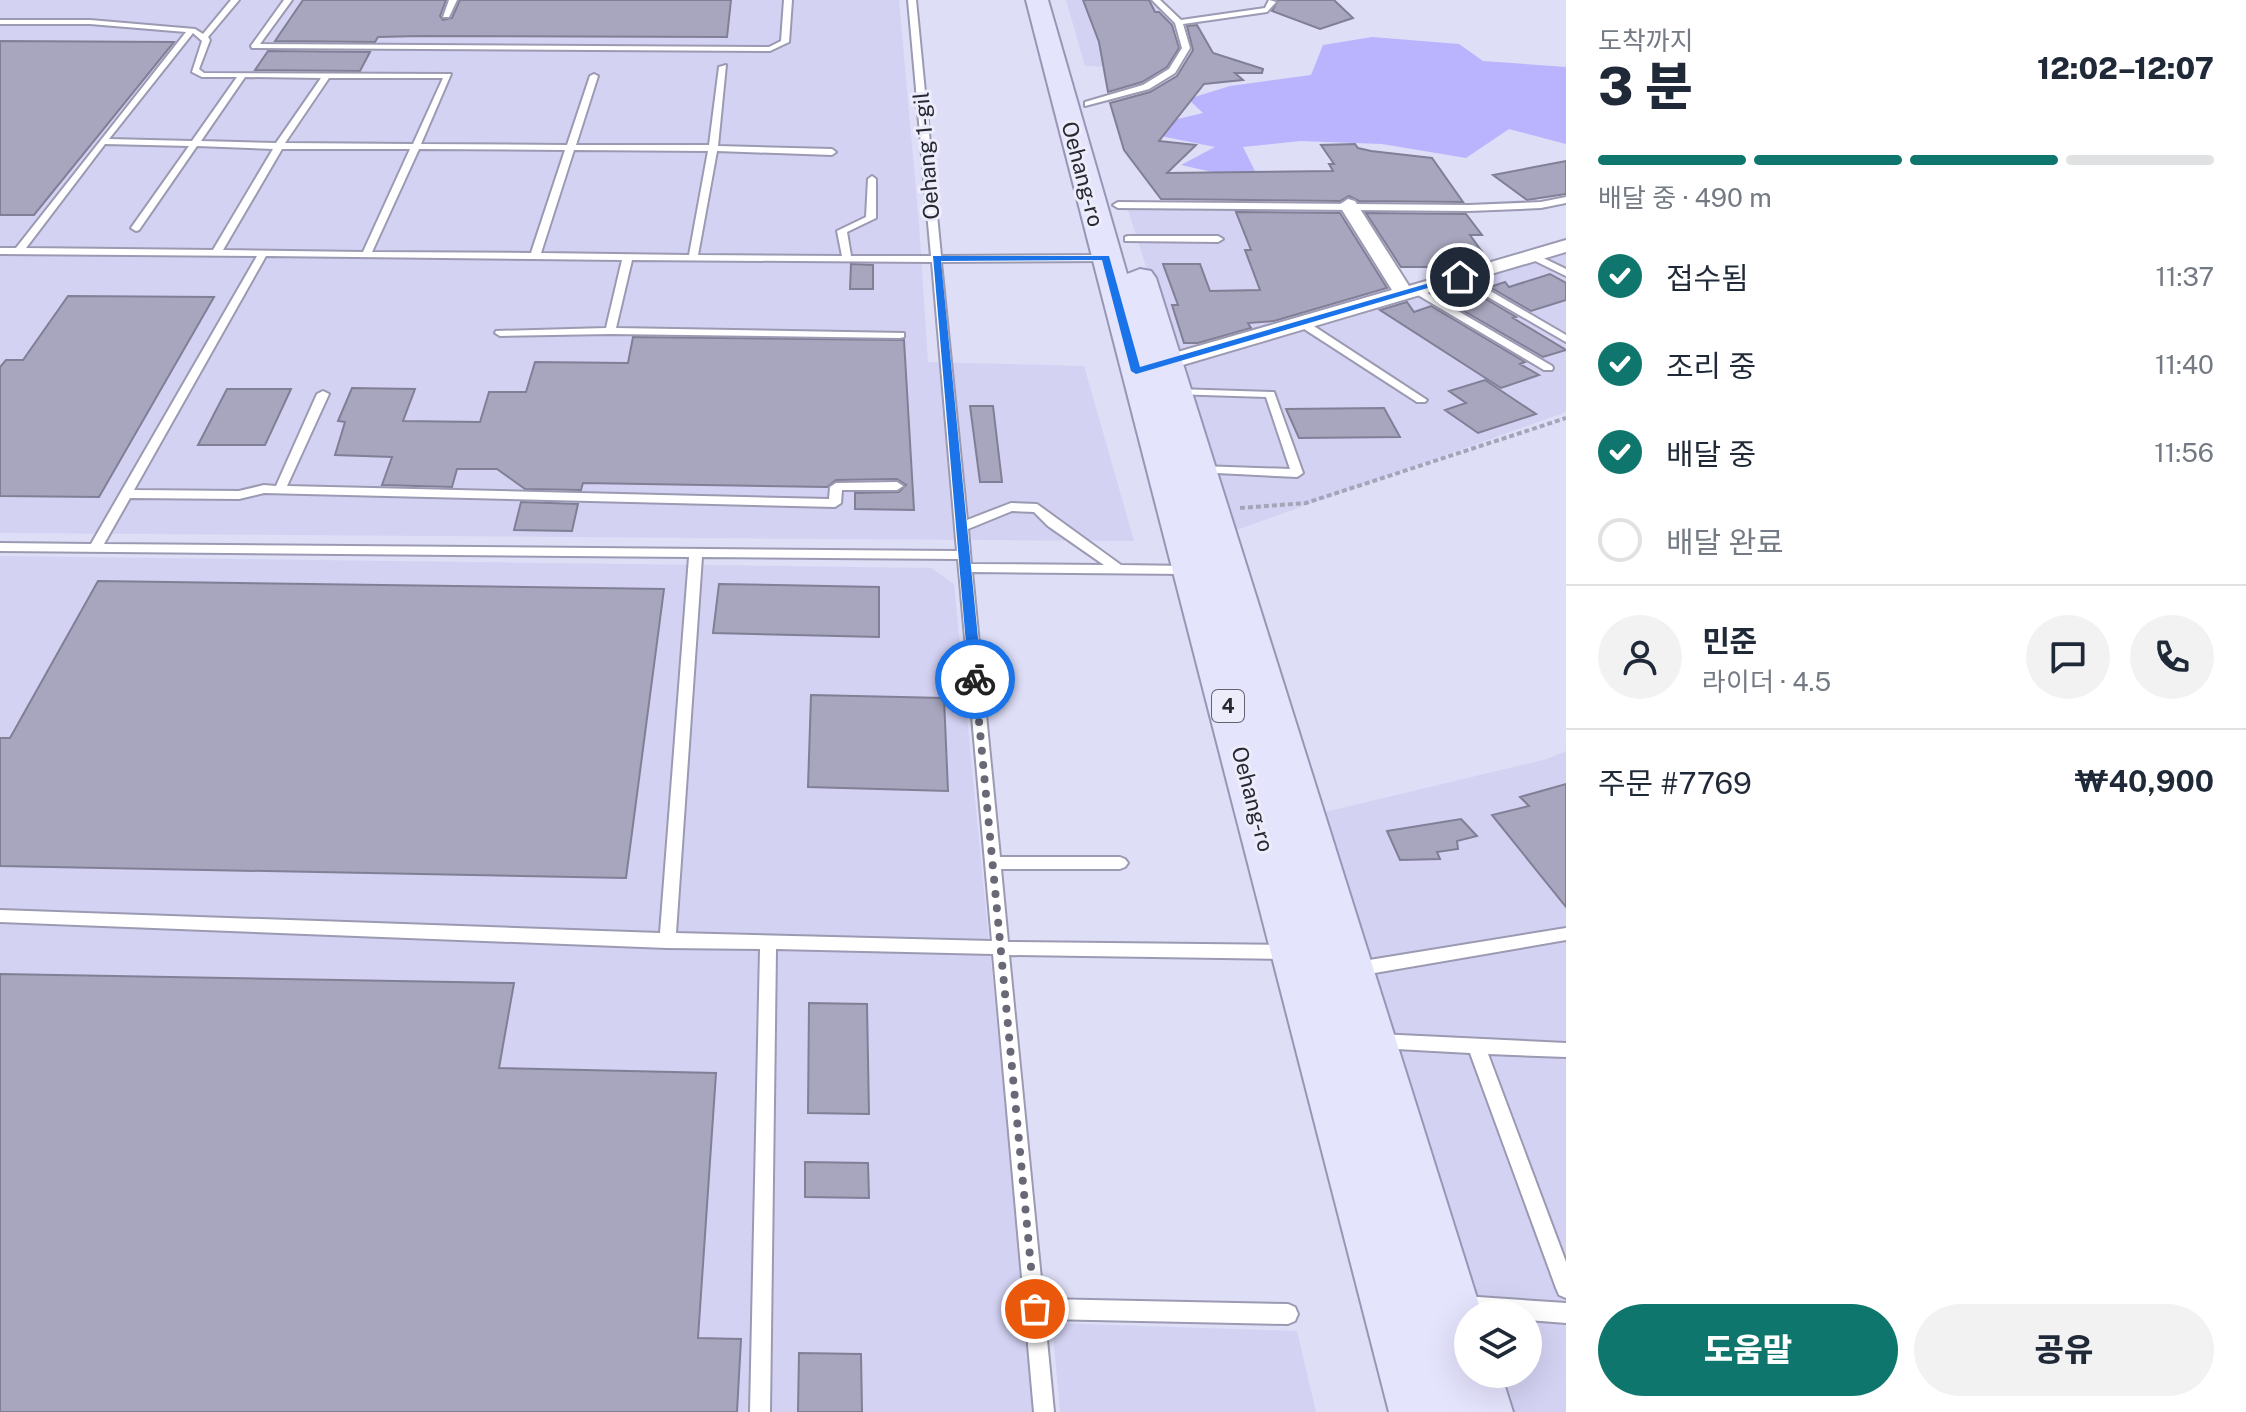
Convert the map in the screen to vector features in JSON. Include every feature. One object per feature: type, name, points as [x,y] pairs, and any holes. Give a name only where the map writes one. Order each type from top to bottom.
[{"type":"main road","name":"Oehang-ro","points":[[1037,0],[1117,234],[1159,375],[1205,490],[1454,1325]]},
{"type":"main road","name":"Oehang-ro","points":[[1057,0],[1088,104],[1117,234]]},
{"type":"main road","name":"Oehang-ro","points":[[1159,375],[1191,570],[1422,1412]]},
{"type":"main road","name":"Oehang-ro","points":[[1473,1388],[1480,1412]]},
{"type":"street","points":[[1348,205],[1411,292]]},
{"type":"street","points":[[1159,375],[1302,323],[1566,246]]},
{"type":"lane","points":[[203,38],[235,0]]},
{"type":"lane","points":[[288,0],[255,46],[770,49],[785,42],[788,0]]},
{"type":"lane","points":[[446,15],[453,0]]},
{"type":"lane","name":"Oehang 1-gil","points":[[912,0],[1044,1412]]},
{"type":"lane","points":[[1088,104],[1146,87],[1172,71],[1186,48],[1179,22],[1156,0]]},
{"type":"lane","points":[[1179,22],[1267,10],[1272,2]]},
{"type":"lane","points":[[0,22],[90,22],[191,31],[206,40],[195,70],[202,75],[448,76],[366,255]]},
{"type":"lane","points":[[19,251],[191,31]]},
{"type":"lane","points":[[693,257],[713,148],[723,67]]},
{"type":"lane","points":[[136,228],[243,75]]},
{"type":"lane","points":[[216,254],[279,146],[326,76]]},
{"type":"lane","points":[[535,256],[594,76]]},
{"type":"lane","points":[[103,141],[832,152]]},
{"type":"lane","points":[[847,259],[842,231],[871,218],[872,179]]},
{"type":"lane","points":[[0,251],[936,258],[1348,205],[1469,208],[1541,205],[1566,200]]},
{"type":"lane","points":[[1117,234],[1218,239]]},
{"type":"lane","points":[[95,548],[263,254]]},
{"type":"lane","points":[[610,331],[628,256]]},
{"type":"lane","points":[[1532,256],[1566,273]]},
{"type":"lane","points":[[1460,277],[1566,339]]},
{"type":"lane","points":[[1411,292],[1548,368]]},
{"type":"lane","points":[[1302,323],[1421,400]]},
{"type":"lane","points":[[500,333],[610,331],[900,335]]},
{"type":"lane","points":[[1159,375],[1270,394],[1297,473],[1205,490]]},
{"type":"lane","points":[[280,489],[323,394]]},
{"type":"lane","points":[[127,494],[239,495],[280,489],[835,503],[836,487],[897,486]]},
{"type":"lane","points":[[961,527],[1011,507],[1037,508],[1052,523],[1118,569]]},
{"type":"lane","points":[[0,547],[696,553],[1191,570]]},
{"type":"lane","points":[[667,941],[696,553]]},
{"type":"lane","points":[[993,863],[1120,863]]},
{"type":"lane","points":[[0,916],[768,944],[1001,950],[1295,952]]},
{"type":"lane","points":[[1348,971],[1566,934]]},
{"type":"lane","points":[[760,1412],[768,944]]},
{"type":"lane","points":[[1369,1040],[1566,1050]]},
{"type":"lane","points":[[1476,1046],[1566,1288]]},
{"type":"lane","points":[[1448,1305],[1566,1313]]},
{"type":"lane","points":[[1035,1309],[1288,1314]]},
{"type":"path","points":[[1205,490],[1306,503],[1566,418]]},
{"type":"shaded area","points":[[0,0],[899,0],[928,362],[1084,366],[1134,541],[0,533]]},
{"type":"shaded area","points":[[1066,0],[1154,0],[1176,41],[1158,69],[1085,66]]},
{"type":"shaded area","points":[[1372,37],[1459,44],[1483,61],[1566,67],[1566,144],[1509,129],[1466,158],[1382,144],[1300,141],[1243,147],[1261,183],[1181,165],[1215,147],[1151,134],[1148,126],[1203,113],[1188,99],[1230,86],[1311,75],[1323,45]]},
{"type":"shaded area","points":[[1127,207],[1360,209],[1409,285],[1566,246],[1566,412],[1231,532]]},
{"type":"shaded area","points":[[0,556],[931,568],[954,584],[1035,1412],[0,1412]]},
{"type":"shaded area","points":[[1566,751],[1566,1412],[1513,1412],[1505,1388],[1542,1388],[1542,1300],[1479,1300],[1325,812],[1547,759]]},
{"type":"shaded area","points":[[1052,1323],[1297,1331],[1316,1412],[1060,1412]]},
{"type":"building","points":[[303,0],[446,0],[440,16],[443,20],[452,18],[460,0],[731,0],[727,37],[420,36],[378,37],[375,42],[275,41]]},
{"type":"building","points":[[1083,0],[1149,0],[1155,12],[1159,12],[1172,25],[1179,48],[1167,67],[1142,82],[1108,92],[1099,42]]},
{"type":"building","points":[[1278,0],[1334,0],[1353,18],[1320,29],[1272,11]]},
{"type":"building","points":[[1197,25],[1213,53],[1263,69],[1262,73],[1235,73],[1243,80],[1204,84],[1159,141],[1196,145],[1167,173],[1333,171],[1329,164],[1334,164],[1321,145],[1355,144],[1358,148],[1371,151],[1432,158],[1463,202],[1359,201],[1349,196],[1340,201],[1161,199],[1124,150],[1110,103],[1150,92],[1177,76],[1193,50],[1187,26]]},
{"type":"building","points":[[0,41],[174,42],[34,215],[0,215]]},
{"type":"building","points":[[268,51],[370,52],[360,71],[255,70]]},
{"type":"building","points":[[1566,161],[1566,194],[1527,200],[1493,175]]},
{"type":"building","points":[[1236,212],[1340,213],[1387,288],[1274,321],[1248,323],[1251,328],[1198,343],[1184,343],[1172,305],[1178,305],[1163,264],[1200,264],[1210,291],[1260,290],[1245,250],[1251,250]]},
{"type":"building","points":[[1366,213],[1466,214],[1482,235],[1470,235],[1488,260],[1464,267],[1401,267]]},
{"type":"building","points":[[851,264],[873,265],[873,289],[850,289]]},
{"type":"building","points":[[1550,274],[1566,283],[1566,300],[1531,311],[1490,287],[1505,282],[1509,287]]},
{"type":"building","points":[[1474,292],[1566,350],[1543,357],[1447,301]]},
{"type":"building","points":[[68,296],[214,297],[99,497],[0,496],[0,367],[6,360],[23,360]]},
{"type":"building","points":[[1407,302],[1414,312],[1431,306],[1525,362],[1520,364],[1539,375],[1501,388],[1380,310]]},
{"type":"building","points":[[633,337],[904,340],[914,510],[855,509],[855,493],[899,492],[906,485],[897,479],[836,480],[827,487],[583,483],[581,490],[525,489],[497,469],[457,469],[452,487],[382,485],[392,457],[335,455],[345,422],[338,421],[352,388],[415,389],[403,421],[480,422],[489,392],[526,392],[535,362],[628,363]]},
{"type":"building","points":[[1485,380],[1536,414],[1478,433],[1445,410],[1466,403],[1449,391]]},
{"type":"building","points":[[227,389],[291,389],[265,445],[198,445]]},
{"type":"building","points":[[970,406],[993,406],[1002,482],[980,482]]},
{"type":"building","points":[[1384,408],[1400,437],[1299,438],[1286,409]]},
{"type":"building","points":[[521,502],[578,504],[572,531],[514,530]]},
{"type":"building","points":[[98,581],[664,589],[626,878],[0,866],[0,738],[10,738]]},
{"type":"building","points":[[719,584],[879,587],[879,637],[713,633]]},
{"type":"building","points":[[811,695],[944,698],[948,791],[808,787]]},
{"type":"building","points":[[1566,784],[1566,907],[1492,815],[1529,806],[1520,797]]},
{"type":"building","points":[[1461,819],[1477,836],[1457,841],[1458,849],[1437,852],[1440,859],[1400,860],[1387,831]]},
{"type":"building","points":[[0,974],[514,983],[499,1068],[716,1073],[698,1338],[741,1339],[737,1412],[0,1412]]},
{"type":"building","points":[[809,1003],[867,1004],[869,1114],[808,1113]]},
{"type":"building","points":[[805,1162],[868,1163],[869,1198],[805,1197]]},
{"type":"building","points":[[799,1353],[861,1354],[862,1412],[798,1412]]},
{"type":"way so far","points":[[975,679],[1035,1309]]},
{"type":"route","points":[[975,679],[936,258],[1105,258],[1136,371],[1460,277]]}]
